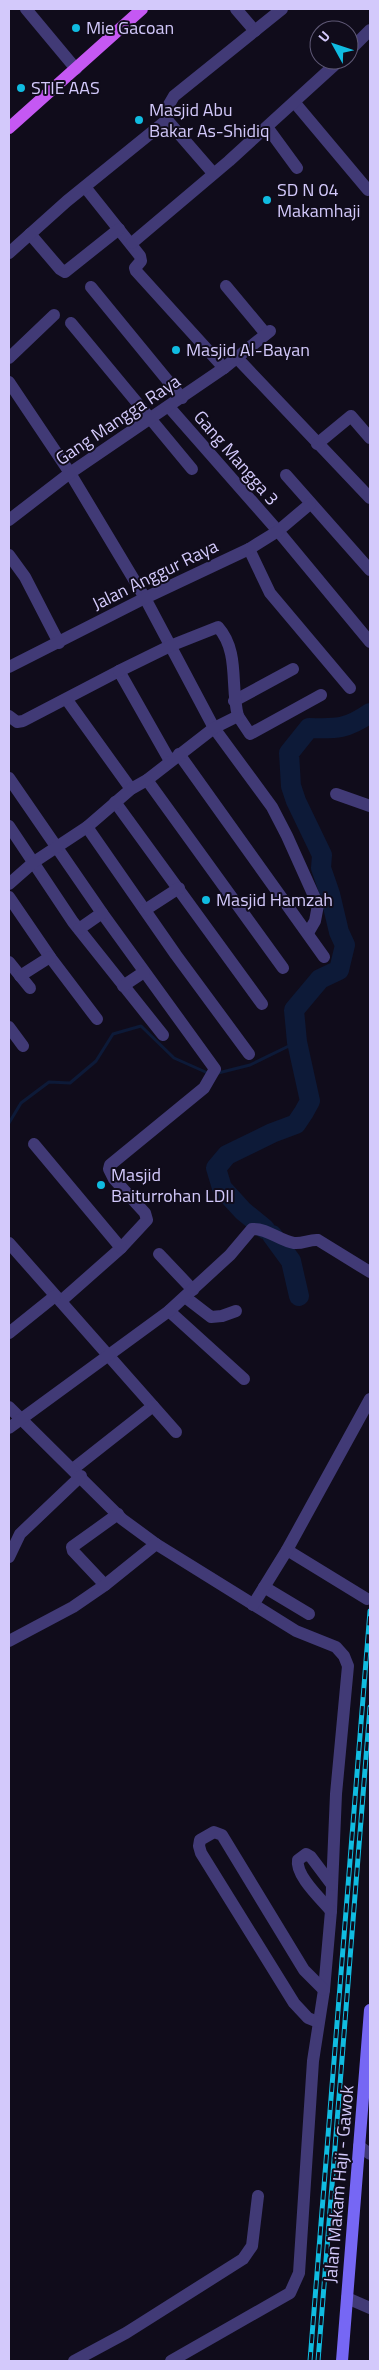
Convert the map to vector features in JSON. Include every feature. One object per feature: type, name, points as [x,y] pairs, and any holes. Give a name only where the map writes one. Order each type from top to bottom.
[{"type":"main road","points":[[9,128],[142,9]]},
{"type":"street","points":[[26,9],[76,69]]},
{"type":"street","points":[[236,9],[254,31]]},
{"type":"street","points":[[214,173],[167,120],[167,108],[174,96],[282,9]]},
{"type":"street","points":[[132,243],[295,103],[330,70]]},
{"type":"street","points":[[295,103],[368,190]]},
{"type":"street","points":[[9,253],[85,187],[167,120]]},
{"type":"street","points":[[267,127],[297,168]]},
{"type":"street","points":[[85,187],[132,243],[141,259],[135,268],[136,271],[224,368]]},
{"type":"street","points":[[30,234],[60,270],[65,272],[119,229]]},
{"type":"street","name":"Gang Mangga Raya","points":[[9,520],[70,473],[151,418],[169,408],[224,368],[268,332],[226,286]]},
{"type":"street","points":[[91,288],[182,398]]},
{"type":"street","points":[[9,358],[54,315]]},
{"type":"street","points":[[71,323],[192,469]]},
{"type":"street","points":[[237,358],[370,498]]},
{"type":"street","points":[[9,382],[70,473],[145,598],[214,728],[272,807],[318,905],[315,922],[308,933]]},
{"type":"street","name":"Gang Mangga 3","points":[[169,408],[278,531],[370,642]]},
{"type":"street","points":[[317,444],[351,416],[370,438]]},
{"type":"street","points":[[286,474],[310,504],[370,570]]},
{"type":"street","name":"Jalan Anggur Raya","points":[[9,667],[145,598],[249,549],[278,531],[310,504]]},
{"type":"street","points":[[249,549],[270,593],[350,688]]},
{"type":"street","points":[[9,555],[25,577],[59,643]]},
{"type":"street","points":[[9,716],[16,722],[23,721],[170,646],[218,627],[230,647],[234,701],[238,716],[247,733],[250,734],[321,695]]},
{"type":"street","points":[[234,701],[293,669]]},
{"type":"street","points":[[119,671],[175,758],[308,933],[324,957]]},
{"type":"street","points":[[67,700],[132,789]]},
{"type":"street","points":[[9,884],[34,862],[87,827],[115,802],[147,780],[214,728],[238,716]]},
{"type":"street","points":[[9,778],[102,913],[215,1069],[204,1088],[110,1165],[109,1169],[114,1179],[147,1216],[142,1226],[121,1248],[58,1298],[9,1332]]},
{"type":"street","points":[[147,780],[284,968]]},
{"type":"street","points":[[336,794],[370,806]]},
{"type":"street","points":[[115,802],[262,1004]]},
{"type":"street","points":[[9,826],[79,929],[162,1035]]},
{"type":"street","points":[[87,827],[249,1054]]},
{"type":"street","points":[[145,910],[178,888]]},
{"type":"street","points":[[9,897],[50,957],[97,1019]]},
{"type":"street","points":[[79,929],[102,913]]},
{"type":"street","points":[[20,976],[50,957]]},
{"type":"street","points":[[9,962],[30,988]]},
{"type":"street","points":[[123,986],[144,972]]},
{"type":"street","points":[[9,1027],[23,1046]]},
{"type":"street","points":[[34,1144],[121,1248]]},
{"type":"street","points":[[9,1428],[108,1354],[169,1312],[230,1254],[249,1230],[256,1228],[296,1243],[311,1239],[318,1240],[370,1272]]},
{"type":"street","points":[[11,1248],[58,1298],[176,1432]]},
{"type":"street","points":[[158,1254],[211,1317],[222,1316],[236,1310]]},
{"type":"street","points":[[169,1312],[244,1379]]},
{"type":"street","points":[[253,1605],[287,1550],[370,1399]]},
{"type":"street","points":[[9,1557],[20,1534],[77,1473],[153,1406]]},
{"type":"street","points":[[9,1407],[20,1420],[118,1514],[156,1544],[296,1631],[336,1648],[344,1656],[348,1666],[336,1794],[331,1911],[324,1990],[312,2061],[297,2281],[290,2293],[171,2361]]},
{"type":"street","points":[[105,1585],[73,1551],[72,1547],[118,1514]]},
{"type":"street","points":[[9,1640],[73,1607],[105,1585],[156,1544]]},
{"type":"street","points":[[287,1550],[367,1599]]},
{"type":"street","points":[[264,1587],[309,1614]]},
{"type":"street","points":[[318,2022],[308,2018],[294,2003],[201,1853],[200,1840],[214,1832],[222,1836],[304,1970],[324,1990]]},
{"type":"street","points":[[331,1911],[300,1874],[297,1866],[298,1860],[306,1854],[311,1857],[332,1885]]},
{"type":"street","name":"Jalan Makam Haji - Gawok","points":[[342,2361],[359,2146],[368,2070],[370,2016]]},
{"type":"street","points":[[359,2146],[370,2154]]},
{"type":"street","points":[[74,2361],[126,2333],[243,2259],[252,2246],[258,2196]]},
{"type":"street","points":[[347,2298],[370,2308]]},
{"type":"waterway","points":[[265,1229],[243,1211],[222,1188],[216,1168],[227,1155],[272,1133],[296,1124],[304,1112],[310,1101],[297,1042],[294,1010],[320,979],[339,970],[345,945],[339,932],[330,894],[321,868],[322,855],[296,801],[291,786],[289,753],[309,728],[341,727],[355,722],[370,713]]},
{"type":"waterway","points":[[9,1123],[21,1103],[49,1082],[70,1083],[96,1061],[113,1034],[141,1026],[174,1058],[210,1074]]},
{"type":"waterway","points":[[218,1073],[250,1065],[297,1042]]},
{"type":"waterway","points":[[272,1235],[291,1261],[299,1296]]},
{"type":"railway","points":[[310,2361],[370,1611]]},
{"type":"railway","points":[[318,2361],[370,1707]]},
{"type":"place","name":"Mie Gacoan","points":[[76,28]]},
{"type":"place","name":"STIE AAS","points":[[21,88]]},
{"type":"place","name":"Masjid Abu Bakar As-Shidiq","points":[[139,120]]},
{"type":"place","name":"SD N 04 Makamhaji","points":[[267,200]]},
{"type":"place","name":"Masjid Al-Bayan","points":[[176,350]]},
{"type":"place","name":"Masjid Hamzah","points":[[206,900]]},
{"type":"place","name":"Masjid Baiturrohan LDII","points":[[101,1185]]}]
